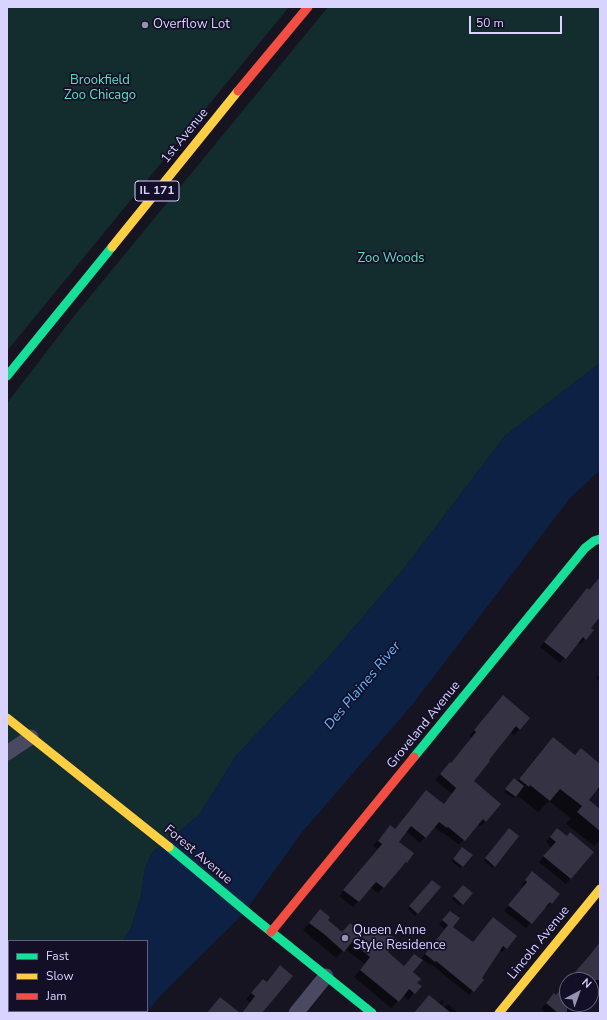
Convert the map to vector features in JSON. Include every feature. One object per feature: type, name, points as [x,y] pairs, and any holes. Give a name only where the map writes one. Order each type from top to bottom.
[{"type":"street","name":"1st Avenue","points":[[7,376],[180,162],[308,7]]},
{"type":"street","name":"Groveland Avenue","points":[[271,932],[585,548],[594,541],[600,539]]},
{"type":"street","name":"Forest Avenue","points":[[7,718],[158,838],[271,932],[372,1013]]},
{"type":"street","points":[[7,753],[32,737]]},
{"type":"street","name":"Lincoln Avenue","points":[[499,1013],[600,889]]},
{"type":"street","points":[[296,1013],[326,976]]},
{"type":"green space","name":"Brookfield Zoo Chicago","points":[[7,7],[289,7],[7,351]]},
{"type":"green space","name":"Zoo Woods","points":[[328,7],[600,7],[600,363],[505,436],[402,571],[328,658],[236,756],[199,815],[153,852],[145,868],[141,896],[131,928],[124,940],[8,940],[8,1012],[64,1012],[7,1013],[7,403],[74,316]]},
{"type":"water","name":"Des Plaines River","points":[[600,363],[600,470],[570,498],[412,705],[303,831],[243,914],[158,998],[148,1012],[148,940],[124,940],[131,928],[141,896],[145,868],[153,852],[199,815],[236,756],[328,658],[402,571],[505,436]]},
{"type":"water","points":[[64,1012],[148,1012],[147,1013]]},
{"type":"building","points":[[600,577],[600,617],[591,628],[594,630],[586,640],[583,637],[566,659],[544,642],[587,588],[589,590]]},
{"type":"building","points":[[503,695],[530,718],[520,730],[516,726],[474,781],[501,804],[486,822],[483,819],[465,841],[448,827],[447,828],[439,822],[426,838],[411,826],[399,842],[414,853],[384,888],[376,882],[359,902],[343,890],[382,844],[378,841],[390,825],[395,829],[426,790],[444,804],[456,788],[440,774],[476,732],[474,730]]},
{"type":"building","points":[[553,737],[575,755],[581,748],[600,764],[600,786],[589,800],[600,809],[600,831],[577,812],[582,806],[560,789],[550,801],[530,785],[529,787],[519,779]]},
{"type":"building","points":[[514,778],[524,786],[516,797],[505,789]]},
{"type":"building","points":[[509,828],[519,836],[495,867],[485,858]]},
{"type":"building","points":[[557,828],[567,836],[570,832],[594,852],[571,879],[543,856],[556,842],[550,837]]},
{"type":"building","points":[[462,847],[473,855],[463,867],[453,859]]},
{"type":"building","points":[[532,871],[560,894],[552,904],[550,902],[532,924],[508,905],[527,882],[525,880]]},
{"type":"building","points":[[432,880],[441,887],[418,914],[409,906]]},
{"type":"building","points":[[463,885],[473,893],[463,905],[453,896]]},
{"type":"building","points":[[320,909],[330,917],[328,920],[342,932],[350,923],[364,936],[369,929],[376,935],[382,928],[397,940],[388,952],[404,966],[414,954],[423,960],[413,972],[421,979],[417,983],[422,986],[415,994],[409,989],[399,1002],[360,970],[370,957],[352,942],[344,952],[309,923]]},
{"type":"building","points":[[450,911],[460,918],[453,927],[473,942],[493,917],[517,936],[507,949],[503,946],[482,978],[484,980],[474,992],[436,961],[435,962],[425,954],[448,925],[442,920]]},
{"type":"building","points":[[600,942],[600,980],[599,972],[575,972]]},
{"type":"building","points":[[280,965],[293,976],[262,1013],[242,1013],[255,996],[251,993],[263,979],[267,982]]},
{"type":"building","points":[[559,991],[559,1012],[567,1013],[558,1013],[546,1003],[554,993],[556,995]]},
{"type":"building","points":[[429,995],[451,1013],[414,1013]]},
{"type":"building","points":[[220,997],[240,1013],[207,1013]]},
{"type":"traffic: fast","points":[[7,376],[112,247]]},
{"type":"traffic: fast","points":[[414,757],[585,548],[594,541],[600,539]]},
{"type":"traffic: fast","points":[[169,847],[372,1013]]},
{"type":"traffic: slow","points":[[112,247],[238,91]]},
{"type":"traffic: slow","points":[[7,718],[169,847]]},
{"type":"traffic: slow","points":[[499,1013],[600,889]]},
{"type":"traffic: jam","points":[[238,91],[308,7]]},
{"type":"traffic: jam","points":[[271,932],[414,757]]},
{"type":"place","name":"Overflow Lot","points":[[145,25]]},
{"type":"place","name":"Queen Anne Style Residence","points":[[345,938]]}]
